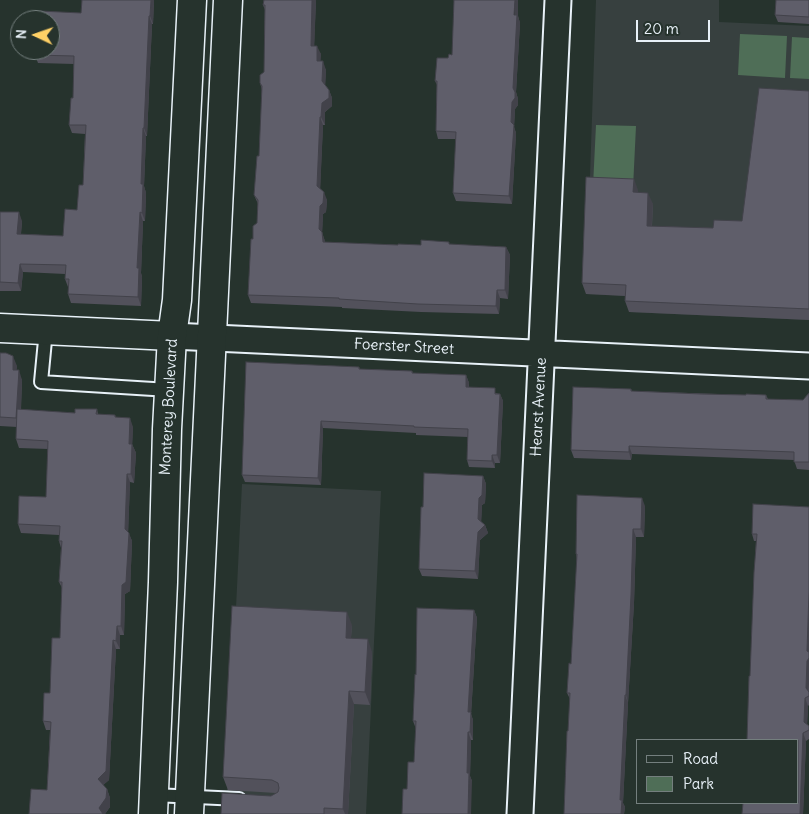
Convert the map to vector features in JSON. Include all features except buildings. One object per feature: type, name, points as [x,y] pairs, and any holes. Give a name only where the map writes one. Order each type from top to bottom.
[{"type":"main road","name":"Monterey Boulevard","points":[[153,805],[167,429],[172,336],[178,300],[192,0]]},
{"type":"main road","points":[[189,805],[228,0]]},
{"type":"main road","name":"Foerster Street","points":[[0,328],[172,336]]},
{"type":"street","name":"Hearst Avenue","points":[[520,814],[558,0]]},
{"type":"street","name":"Foerster Street","points":[[172,336],[809,366]]},
{"type":"lane","points":[[46,330],[41,382],[169,390]]},
{"type":"lane","points":[[153,805],[189,805],[247,800]]},
{"type":"shaded area","points":[[596,0],[719,0],[719,22],[809,26],[809,320],[629,312],[630,296],[586,294]]},
{"type":"shaded area","points":[[242,484],[381,491],[366,814],[226,814]]},
{"type":"green space","points":[[740,34],[787,36],[785,78],[738,75]]},
{"type":"green space","points":[[792,37],[809,38],[809,79],[790,78]]},
{"type":"green space","points":[[596,125],[636,126],[633,188],[593,186]]}]
